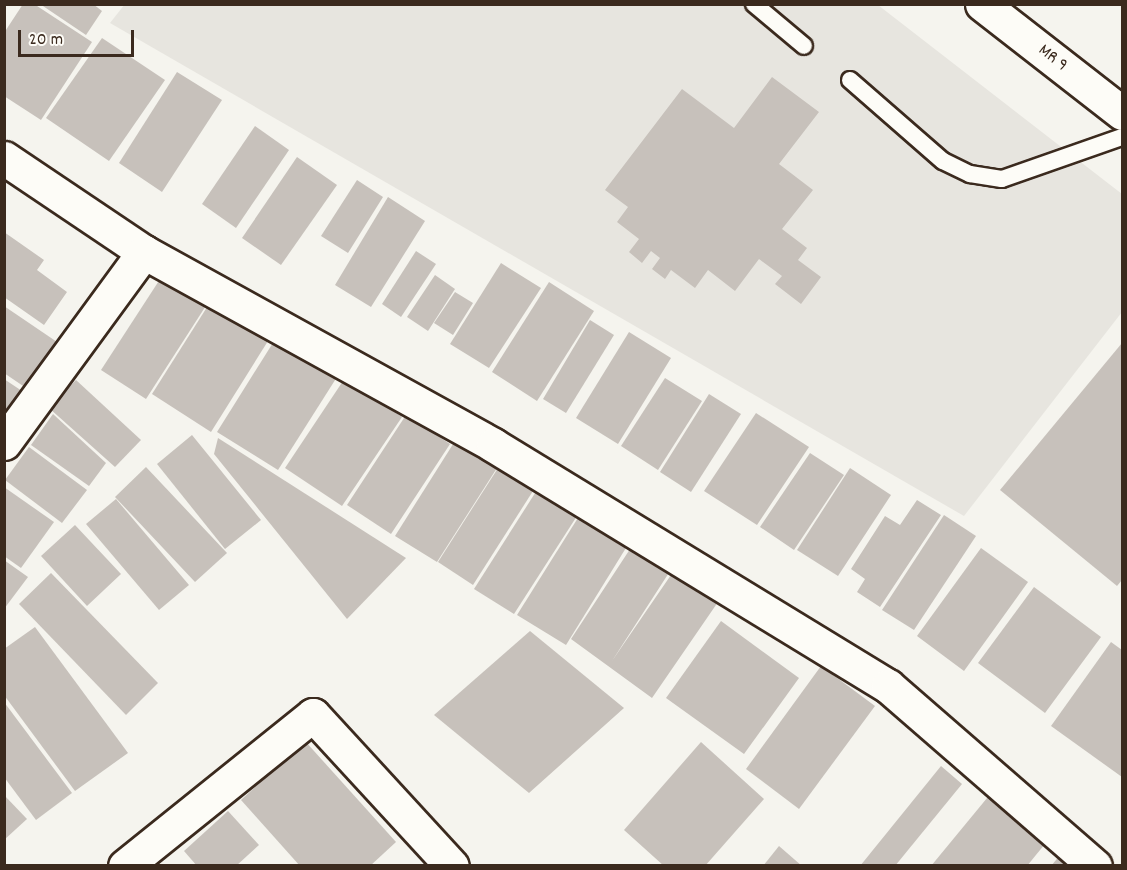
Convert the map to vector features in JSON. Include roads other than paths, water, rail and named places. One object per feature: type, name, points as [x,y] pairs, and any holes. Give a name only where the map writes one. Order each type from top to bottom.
[{"type":"street","name":"MR 9","points":[[982,4],[1122,113]]},
{"type":"street","points":[[4,158],[144,252],[494,445],[888,686],[1095,866]]},
{"type":"street","points":[[4,443],[144,252]]},
{"type":"street","points":[[125,866],[313,715],[452,866]]},
{"type":"lane","points":[[754,4],[804,46]]},
{"type":"lane","points":[[850,80],[943,162],[970,174],[1002,179],[1122,137]]}]
